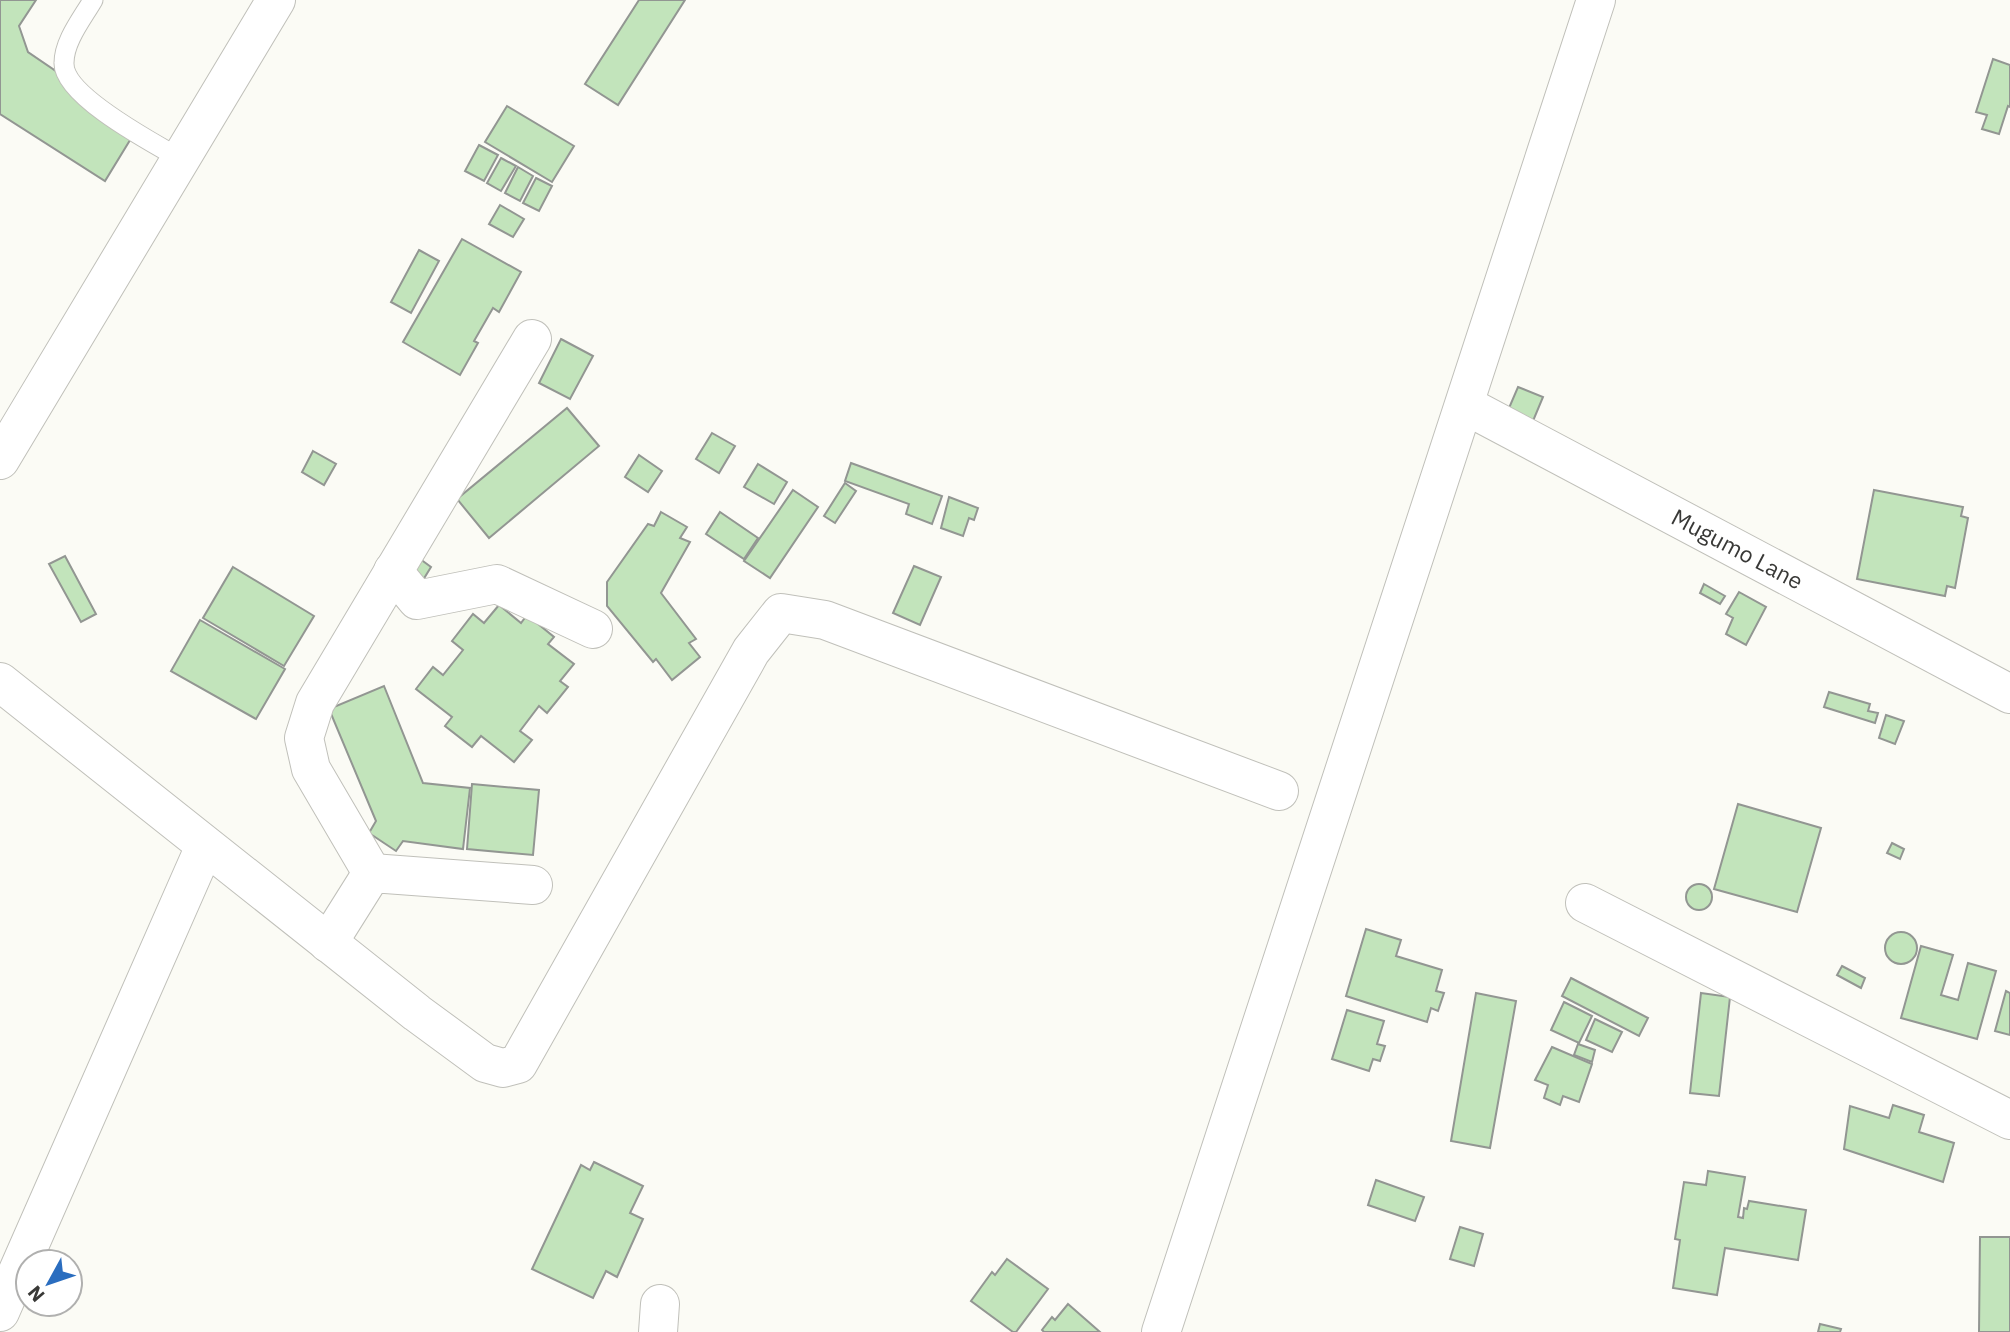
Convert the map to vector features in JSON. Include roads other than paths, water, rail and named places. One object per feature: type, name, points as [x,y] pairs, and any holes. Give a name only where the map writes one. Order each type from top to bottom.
[{"type":"street","points":[[0,460],[276,0]]},
{"type":"street","points":[[1161,1332],[1596,0]]},
{"type":"street","points":[[372,873],[311,769],[304,738],[314,703],[532,339]]},
{"type":"street","name":"Mugumo Lane","points":[[1465,405],[2010,694]]},
{"type":"street","points":[[393,571],[417,600],[498,584],[593,629]]},
{"type":"street","points":[[0,682],[328,943],[485,1063],[503,1068],[518,1064],[751,651],[781,613],[825,620],[1279,791]]},
{"type":"street","points":[[0,1312],[205,846]]},
{"type":"street","points":[[372,873],[533,885]]},
{"type":"street","points":[[328,943],[372,873]]},
{"type":"street","points":[[1585,904],[2010,1120]]},
{"type":"lane","points":[[93,0],[69,42],[63,65],[72,83],[117,123],[181,159]]}]
